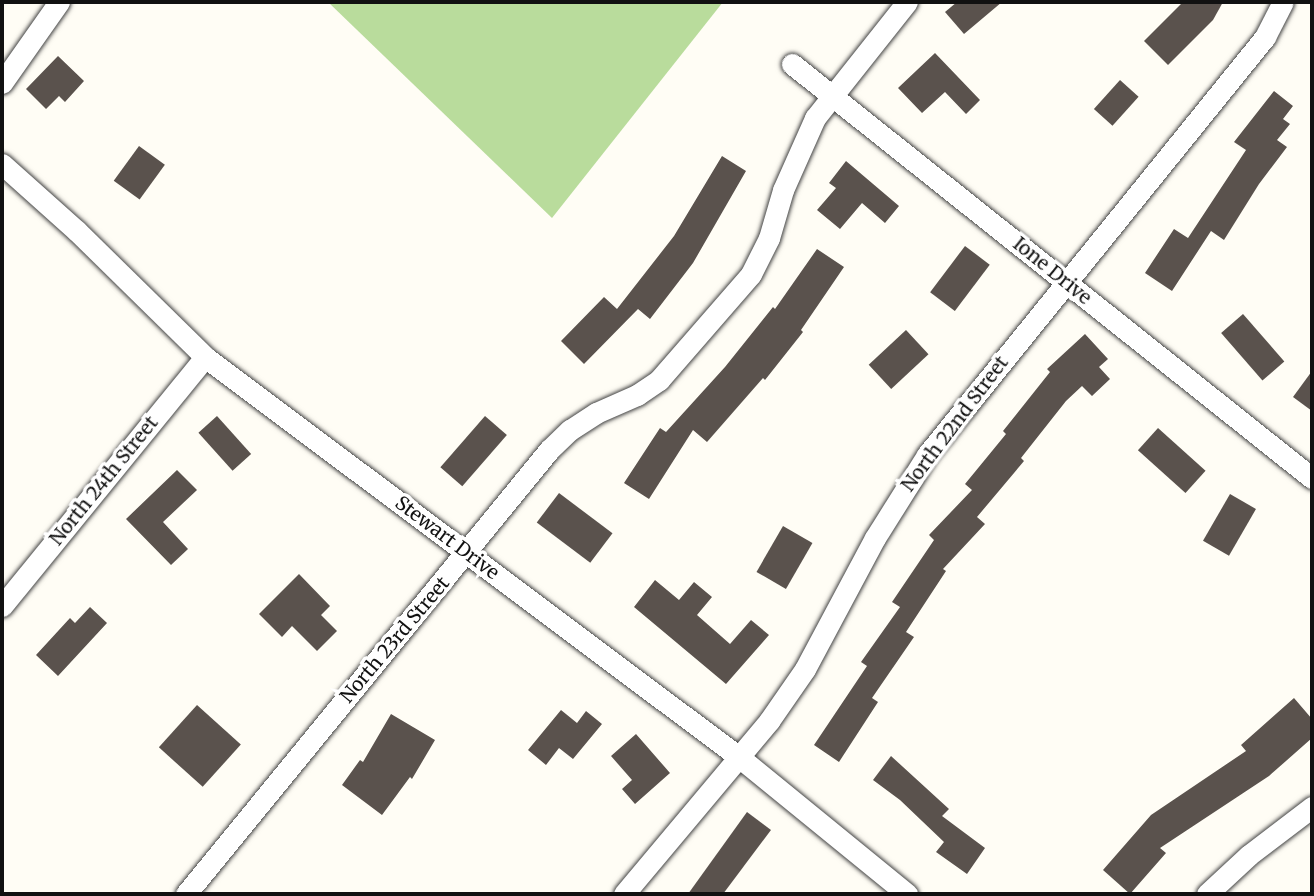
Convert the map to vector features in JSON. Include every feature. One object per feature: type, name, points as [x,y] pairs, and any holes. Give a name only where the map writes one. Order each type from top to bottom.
[{"type":"street","points":[[2,83],[59,2]]},
{"type":"street","name":"North 23rd Street","points":[[186,894],[549,450],[569,430],[596,413],[637,395],[659,380],[751,274],[769,239],[797,153],[815,118],[907,2]]},
{"type":"street","name":"North 22nd Street","points":[[624,894],[739,757],[805,670],[839,611],[875,538],[927,455],[1265,37],[1283,2]]},
{"type":"street","name":"Ione Drive","points":[[792,64],[1312,478]]},
{"type":"street","name":"Stewart Drive","points":[[2,164],[77,231],[205,357],[739,757],[907,894]]},
{"type":"street","name":"North 24th Street","points":[[2,606],[205,357]]},
{"type":"street","points":[[1207,894],[1249,855],[1312,807]]},
{"type":"green space","points":[[328,2],[723,2],[552,218]]},
{"type":"building","points":[[957,2],[1002,2],[964,34],[945,12]]},
{"type":"building","points":[[1183,2],[1223,2],[1213,20],[1168,65],[1144,41]]},
{"type":"building","points":[[935,53],[980,100],[966,114],[945,92],[922,113],[898,88]]},
{"type":"building","points":[[58,56],[84,81],[65,102],[59,96],[46,109],[26,89]]},
{"type":"building","points":[[1120,80],[1139,97],[1112,126],[1094,109]]},
{"type":"building","points":[[1274,91],[1293,106],[1283,119],[1290,124],[1277,140],[1287,147],[1259,184],[1224,240],[1211,231],[1172,291],[1145,273],[1174,229],[1188,238],[1246,150],[1234,142]]},
{"type":"building","points":[[139,146],[165,165],[140,200],[114,181]]},
{"type":"building","points":[[722,156],[746,171],[693,263],[650,319],[638,309],[584,364],[561,341],[604,297],[617,309],[674,236]]},
{"type":"building","points":[[846,161],[899,206],[885,223],[862,203],[840,229],[817,210],[836,188],[829,183]]},
{"type":"building","points":[[965,246],[990,265],[955,311],[930,292]]},
{"type":"building","points":[[817,249],[844,267],[801,330],[803,332],[765,380],[763,378],[707,442],[693,430],[649,499],[624,483],[660,428],[666,432],[725,367],[773,307],[775,309]]},
{"type":"building","points":[[1243,314],[1284,362],[1262,381],[1221,333]]},
{"type":"building","points":[[906,330],[929,354],[891,389],[869,365]]},
{"type":"building","points":[[1085,334],[1108,359],[1099,367],[1110,379],[1092,396],[1082,386],[1066,401],[1021,458],[1024,461],[977,517],[985,524],[943,569],[946,571],[906,632],[914,637],[872,698],[878,702],[839,762],[814,745],[867,666],[861,662],[900,607],[892,602],[934,540],[929,535],[972,490],[965,484],[1006,434],[1003,431],[1050,372],[1047,369]]},
{"type":"building","points":[[1312,371],[1312,411],[1293,397]]},
{"type":"building","points":[[217,416],[251,454],[233,471],[198,433]]},
{"type":"building","points":[[485,416],[507,435],[462,486],[440,467]]},
{"type":"building","points":[[1158,428],[1206,471],[1185,493],[1138,450]]},
{"type":"building","points":[[177,470],[197,490],[163,522],[188,549],[171,565],[126,519]]},
{"type":"building","points":[[559,493],[613,533],[590,563],[537,523]]},
{"type":"building","points":[[1230,494],[1256,509],[1229,556],[1203,541]]},
{"type":"building","points":[[783,526],[812,543],[786,589],[756,572]]},
{"type":"building","points":[[299,574],[330,606],[321,615],[337,631],[317,651],[292,626],[282,637],[259,614]]},
{"type":"building","points":[[655,580],[679,600],[694,582],[712,597],[697,615],[730,644],[751,620],[769,635],[726,684],[634,607]]},
{"type":"building","points":[[90,607],[107,623],[58,676],[36,655],[70,618],[75,623]]},
{"type":"building","points":[[1294,698],[1312,719],[1312,738],[1269,776],[1160,848],[1166,853],[1130,894],[1103,870],[1151,815],[1246,751],[1241,745]]},
{"type":"building","points":[[197,705],[241,744],[203,787],[159,747]]},
{"type":"building","points":[[561,710],[577,723],[586,711],[602,724],[573,759],[559,748],[546,765],[528,750]]},
{"type":"building","points":[[391,714],[435,740],[412,779],[410,777],[382,815],[342,785],[360,760],[363,762]]},
{"type":"building","points":[[636,734],[670,773],[635,804],[622,789],[632,780],[611,756]]},
{"type":"building","points":[[891,756],[949,809],[942,816],[985,848],[967,874],[936,852],[944,842],[900,800],[873,780]]},
{"type":"building","points":[[747,812],[771,830],[723,894],[688,894]]}]
